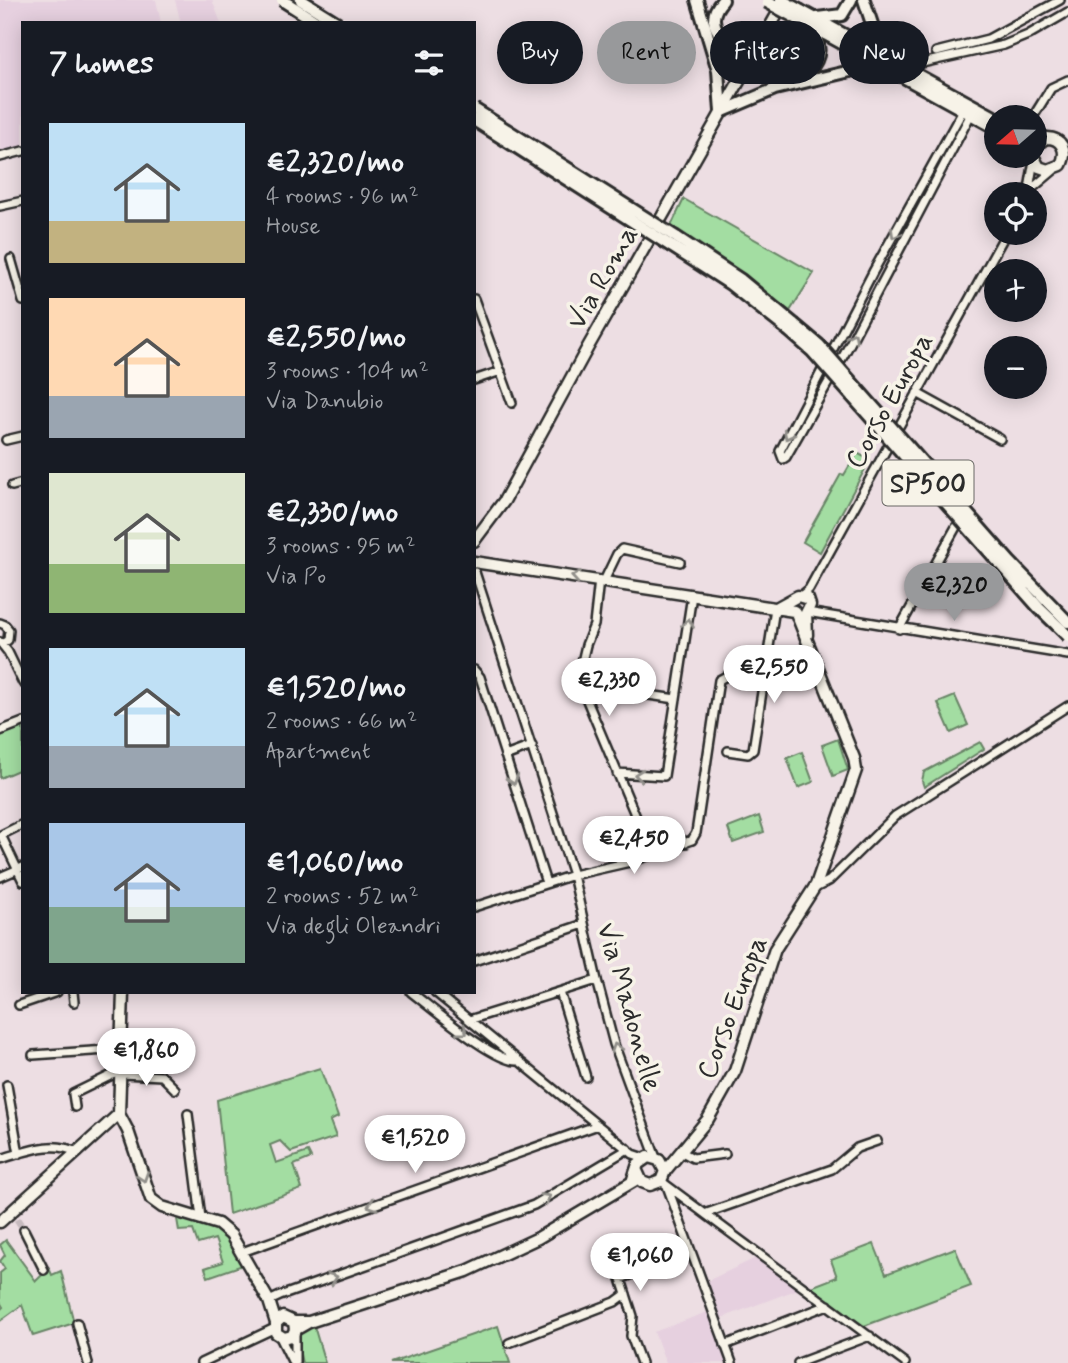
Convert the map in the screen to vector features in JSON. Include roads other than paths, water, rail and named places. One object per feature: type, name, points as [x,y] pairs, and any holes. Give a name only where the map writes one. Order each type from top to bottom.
[{"type":"highway","points":[[282,0],[314,21]]},
{"type":"highway","points":[[301,0],[335,21]]},
{"type":"highway","points":[[697,0],[718,70],[722,112],[775,89],[839,73]]},
{"type":"highway","points":[[713,21],[714,12],[723,0]]},
{"type":"highway","points":[[783,0],[807,21]]},
{"type":"highway","points":[[805,18],[842,15],[851,0]]},
{"type":"highway","points":[[864,0],[871,21]]},
{"type":"highway","points":[[765,1],[839,37]]},
{"type":"highway","points":[[929,81],[984,111]]},
{"type":"highway","points":[[913,84],[984,121]]},
{"type":"highway","name":"SP500","points":[[476,110],[673,241],[819,345],[1010,562],[1068,622]]},
{"type":"highway","name":"SP500","points":[[476,121],[673,241]]},
{"type":"highway","name":"SP500","points":[[791,327],[1039,608],[1068,636]]},
{"type":"main road","name":"Via Roma","points":[[772,21],[783,0]]},
{"type":"main road","name":"Via Roma","points":[[476,538],[504,501],[738,84]]},
{"type":"main road","points":[[1042,168],[1063,169],[1067,152],[1060,142],[1047,138]]},
{"type":"main road","points":[[476,562],[775,608],[803,604]]},
{"type":"main road","name":"Corso Europa","points":[[664,1178],[708,1119],[741,1058],[775,949],[819,884],[856,770],[854,758],[807,639],[803,604]]},
{"type":"main road","points":[[123,994],[122,1072],[118,1114],[128,1130],[151,1199],[162,1207],[224,1228],[242,1252],[269,1301],[276,1329],[288,1338],[295,1328],[309,1322],[467,1271],[517,1249],[641,1169],[682,1152]]},
{"type":"main road","points":[[0,1222],[14,1215],[118,1114]]},
{"type":"main road","points":[[662,1163],[664,1178],[650,1185],[641,1169],[662,1163]]},
{"type":"main road","points":[[276,1329],[289,1318],[295,1328]]},
{"type":"street","points":[[317,21],[318,0]]},
{"type":"street","points":[[936,51],[988,39],[1060,0]]},
{"type":"street","points":[[929,61],[1004,45],[1068,12]]},
{"type":"street","points":[[1040,105],[1051,88],[1068,80]]},
{"type":"street","points":[[967,112],[845,353],[786,457],[780,458],[780,451],[873,272],[967,112]]},
{"type":"street","points":[[0,157],[21,152]]},
{"type":"street","points":[[1044,182],[1063,169]]},
{"type":"street","points":[[0,206],[21,201]]},
{"type":"street","name":"Corso Europa","points":[[803,604],[999,245]]},
{"type":"street","points":[[12,262],[21,294]]},
{"type":"street","points":[[476,305],[512,403]]},
{"type":"street","points":[[476,379],[500,371]]},
{"type":"street","points":[[917,393],[1000,439]]},
{"type":"street","points":[[6,440],[21,436]]},
{"type":"street","points":[[12,486],[21,484]]},
{"type":"street","points":[[899,629],[957,527]]},
{"type":"street","points":[[652,855],[580,685],[578,673],[594,625],[602,581],[617,554],[622,549],[680,562]]},
{"type":"street","name":"Via Madonelle","points":[[476,575],[573,874],[641,1169]]},
{"type":"street","points":[[617,773],[662,777],[692,595]]},
{"type":"street","points":[[803,604],[833,618],[1068,654]]},
{"type":"street","points":[[727,751],[746,754],[752,752],[775,608]]},
{"type":"street","points":[[1,621],[9,630],[3,641],[21,679]]},
{"type":"street","points":[[476,672],[480,677],[546,883]]},
{"type":"street","points":[[476,906],[573,874],[652,855],[686,843],[696,833],[719,680],[730,674],[764,678]]},
{"type":"street","points":[[580,685],[676,699]]},
{"type":"street","points":[[819,884],[834,877],[895,816],[1068,706]]},
{"type":"street","points":[[0,731],[21,723]]},
{"type":"street","points":[[505,756],[532,746]]},
{"type":"street","points":[[0,877],[20,868],[1,835],[21,825]]},
{"type":"street","points":[[642,830],[676,836],[686,843]]},
{"type":"street","points":[[823,865],[826,874],[834,877]]},
{"type":"street","points":[[476,960],[584,924]]},
{"type":"street","points":[[469,1020],[597,980]]},
{"type":"street","points":[[561,992],[586,1077]]},
{"type":"street","points":[[19,1005],[51,994]]},
{"type":"street","points":[[73,994],[74,1002]]},
{"type":"street","points":[[414,994],[504,1059],[519,1060]]},
{"type":"street","points":[[437,994],[631,1152],[641,1169]]},
{"type":"street","points":[[33,1055],[122,1049]]},
{"type":"street","points":[[75,1107],[73,1094],[122,1072],[162,1076],[175,1089]]},
{"type":"street","points":[[7,1086],[19,1154]]},
{"type":"street","points":[[188,1114],[201,1218]]},
{"type":"street","points":[[242,1252],[598,1125]]},
{"type":"street","points":[[707,1213],[832,1169],[857,1148],[877,1141]]},
{"type":"street","points":[[0,1159],[53,1145],[68,1147],[78,1153]]},
{"type":"street","points":[[269,1301],[534,1205],[631,1152]]},
{"type":"street","points":[[682,1152],[693,1158],[725,1154]]},
{"type":"street","points":[[664,1178],[905,1363]]},
{"type":"street","points":[[664,1178],[732,1363]]},
{"type":"street","points":[[24,1230],[44,1270]]},
{"type":"street","points":[[642,1363],[631,1336],[633,1316],[621,1278],[690,1250]]},
{"type":"street","points":[[509,1343],[615,1302],[625,1294]]},
{"type":"street","points":[[725,1345],[828,1305]]},
{"type":"street","points":[[77,1323],[88,1363]]},
{"type":"street","points":[[294,1363],[295,1328]]},
{"type":"street","points":[[201,1363],[276,1329],[294,1363]]},
{"type":"street","points":[[797,1363],[870,1336]]},
{"type":"tunnel","points":[[17,1219],[24,1230]]}]
